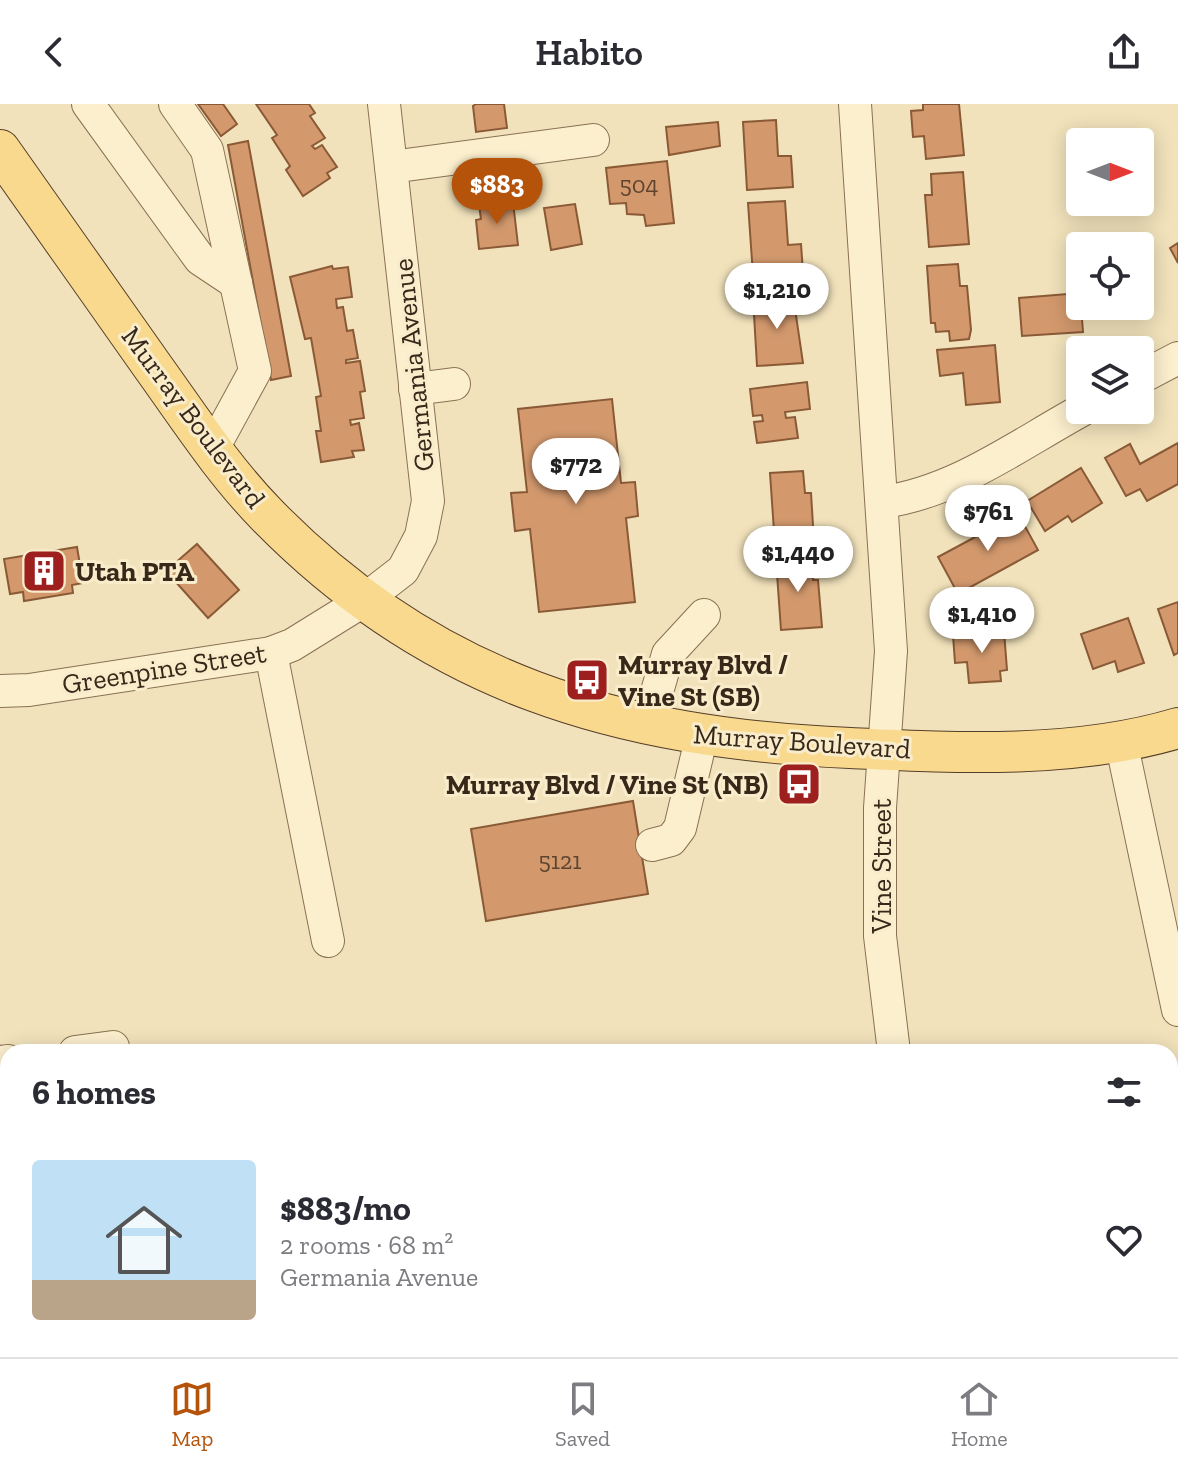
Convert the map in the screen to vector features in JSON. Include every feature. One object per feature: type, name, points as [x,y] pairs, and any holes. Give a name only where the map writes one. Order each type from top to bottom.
[{"type":"main road","name":"Murray Boulevard","points":[[0,150],[212,450],[265,514],[363,601],[407,630],[512,685],[573,707],[647,726],[702,735],[884,750],[1042,749],[1121,741],[1178,728]]},
{"type":"street","points":[[88,104],[191,249],[215,272],[236,283]]},
{"type":"street","points":[[175,104],[207,150],[255,371],[212,450]]},
{"type":"street","name":"Germania Avenue","points":[[363,601],[403,570],[425,524],[428,501],[384,104]]},
{"type":"street","name":"Vine Street","points":[[855,104],[891,651],[879,820],[880,936],[893,1044]]},
{"type":"street","points":[[391,167],[593,140]]},
{"type":"street","points":[[1154,371],[1178,358]]},
{"type":"street","points":[[415,389],[454,384]]},
{"type":"street","points":[[883,502],[923,496],[947,486],[1066,419]]},
{"type":"street","name":"Greenpine Street","points":[[0,691],[90,682],[271,653],[313,634],[363,601]]},
{"type":"street","points":[[647,726],[668,654],[704,615]]},
{"type":"street","points":[[271,653],[328,941]]},
{"type":"street","points":[[652,845],[671,840],[680,828],[702,735]]},
{"type":"street","points":[[1121,741],[1178,1010]]},
{"type":"building","points":[[198,104],[223,104],[237,124],[221,136]]},
{"type":"building","points":[[256,104],[309,104],[315,113],[310,116],[325,138],[312,146],[315,149],[322,145],[337,167],[327,173],[330,178],[303,196],[286,170],[290,166],[272,138],[277,135]]},
{"type":"building","points":[[504,104],[507,128],[476,132],[473,106]]},
{"type":"building","points":[[923,104],[959,104],[964,155],[926,159],[924,136],[913,137],[911,111],[923,110]]},
{"type":"building","points":[[776,120],[778,156],[791,156],[793,187],[747,190],[743,122]]},
{"type":"building","points":[[718,122],[720,146],[669,155],[666,127]]},
{"type":"building","points":[[248,141],[291,376],[271,380],[228,145]]},
{"type":"building","points":[[667,161],[674,223],[646,226],[644,215],[627,214],[626,203],[610,204],[606,168]]},
{"type":"building","points":[[963,172],[969,244],[929,247],[925,195],[932,195],[931,174]]},
{"type":"building","points":[[785,201],[788,245],[801,244],[803,272],[753,275],[748,203]]},
{"type":"building","points":[[513,202],[518,245],[479,249],[476,220],[481,219],[479,205]]},
{"type":"building","points":[[575,204],[582,244],[551,250],[544,208]]},
{"type":"building","points":[[1178,243],[1178,263],[1170,248]]},
{"type":"building","points":[[958,264],[960,286],[967,286],[971,330],[969,339],[950,341],[949,331],[936,332],[935,323],[931,323],[927,266]]},
{"type":"building","points":[[332,266],[333,269],[348,267],[352,297],[336,299],[337,308],[343,307],[347,331],[353,330],[358,358],[346,360],[346,363],[360,361],[365,391],[360,392],[364,418],[350,420],[351,425],[359,423],[364,450],[352,451],[354,457],[321,462],[316,431],[321,431],[316,397],[321,396],[311,338],[305,339],[290,277]]},
{"type":"building","points":[[1066,294],[1066,320],[1082,320],[1083,332],[1022,336],[1019,298]]},
{"type":"building","points":[[793,295],[803,363],[757,366],[753,297]]},
{"type":"building","points":[[995,345],[1000,402],[966,405],[963,373],[940,376],[937,350]]},
{"type":"building","points":[[807,382],[810,409],[785,412],[786,418],[795,417],[798,438],[757,443],[754,422],[763,421],[762,415],[753,416],[750,389]]},
{"type":"building","points":[[612,399],[621,483],[635,482],[638,516],[626,518],[635,602],[539,612],[530,529],[515,531],[511,493],[527,492],[518,409]]},
{"type":"building","points":[[1178,443],[1178,484],[1147,501],[1140,489],[1126,496],[1105,458],[1130,444],[1140,464]]},
{"type":"building","points":[[1081,468],[1102,503],[1072,522],[1068,516],[1045,531],[1027,501]]},
{"type":"building","points":[[803,471],[805,493],[811,493],[814,542],[775,546],[770,473]]},
{"type":"building","points":[[1016,510],[1038,550],[958,594],[938,557],[992,528],[990,524]]},
{"type":"building","points":[[197,544],[239,590],[208,618],[166,571]]},
{"type":"building","name":"Utah PTA","points":[[77,547],[83,583],[72,585],[73,593],[24,601],[23,592],[10,594],[4,559]]},
{"type":"building","points":[[812,557],[813,580],[818,580],[822,627],[781,630],[776,560]]},
{"type":"building","points":[[1178,602],[1178,653],[1174,655],[1158,609]]},
{"type":"building","points":[[1128,618],[1144,663],[1118,672],[1115,661],[1093,669],[1081,634]]},
{"type":"building","points":[[1004,631],[1007,670],[1000,671],[1001,681],[969,683],[967,662],[955,663],[953,635]]},
{"type":"building","points":[[633,801],[648,894],[486,921],[471,829]]},
{"type":"place","name":"Utah PTA","points":[[44,571]]},
{"type":"place","name":"Murray Blvd / Vine St (SB)","points":[[587,680]]},
{"type":"place","name":"Murray Blvd / Vine St (NB)","points":[[799,784]]}]
